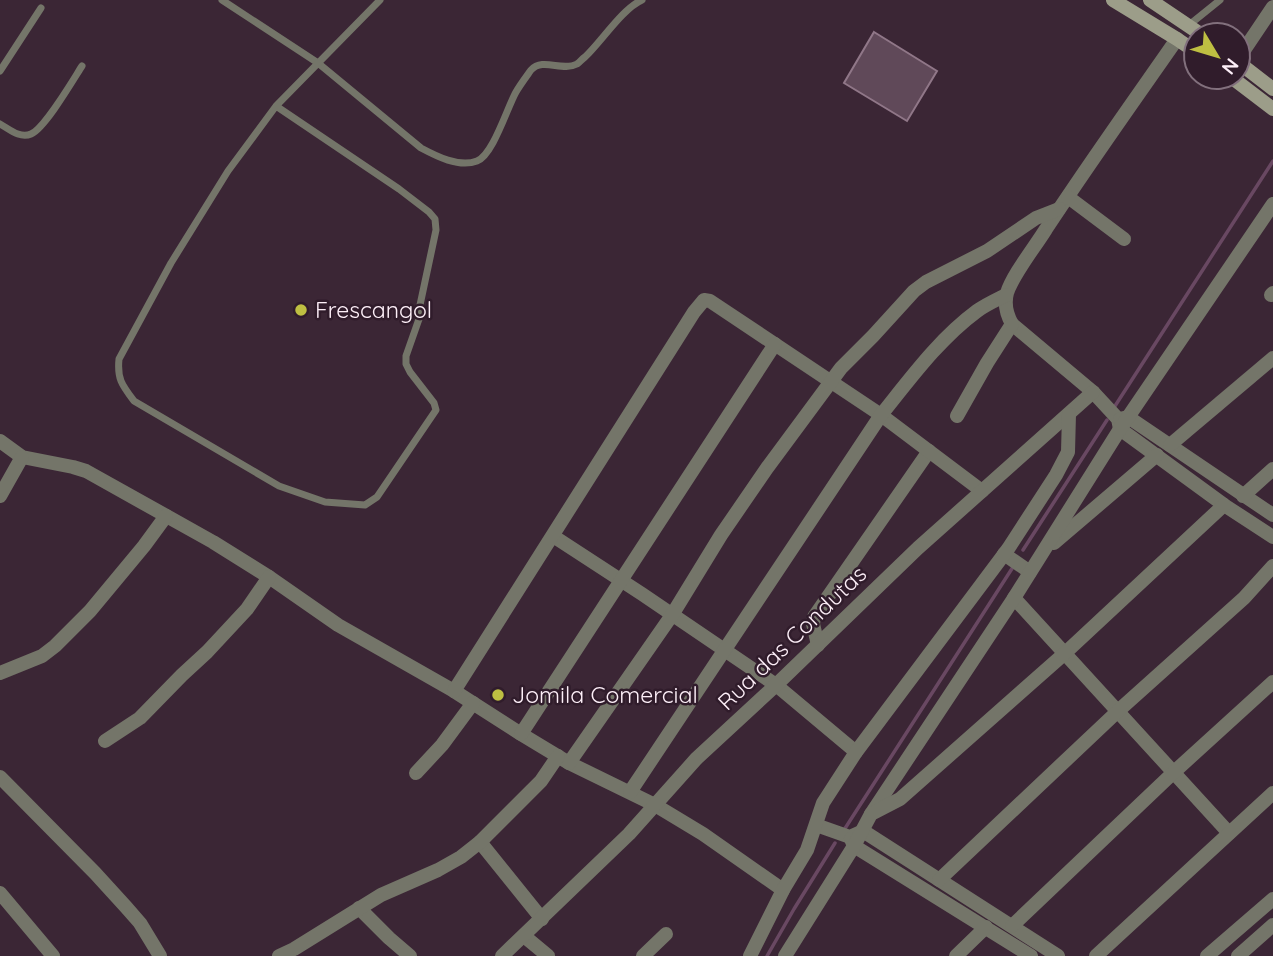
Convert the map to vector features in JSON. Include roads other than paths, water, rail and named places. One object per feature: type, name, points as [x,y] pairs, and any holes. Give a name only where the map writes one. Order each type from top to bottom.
[{"type":"main road","points":[[1113,0],[1182,42]]},
{"type":"main road","points":[[1155,1],[1183,21]]},
{"type":"main road","points":[[1252,72],[1273,89]]},
{"type":"main road","points":[[1249,91],[1273,110]]},
{"type":"street","points":[[1252,39],[1273,7]]},
{"type":"street","points":[[1177,39],[1017,273],[1006,295],[1008,316],[1012,324],[1093,392],[1157,455],[1224,505],[1273,537]]},
{"type":"street","points":[[1068,197],[1124,239]]},
{"type":"street","points":[[785,956],[851,837],[871,814],[1014,598],[1122,421],[1273,204]]},
{"type":"street","points":[[279,956],[381,895],[461,857],[480,842],[564,759],[672,615],[766,468],[830,381],[906,298],[926,282],[987,251],[1036,218],[1059,209]]},
{"type":"street","points":[[629,793],[881,415],[957,327],[979,309],[1006,295]]},
{"type":"street","points":[[454,691],[704,300],[710,301],[881,415],[982,491]]},
{"type":"street","points":[[957,416],[1012,324]]},
{"type":"street","points":[[521,734],[775,344]]},
{"type":"street","points":[[1170,445],[1273,358]]},
{"type":"street","name":"Rua das Condutas","points":[[502,956],[629,834],[696,759],[918,548],[1093,392]]},
{"type":"street","points":[[750,956],[783,890],[807,850],[823,803],[856,752],[1004,554],[1056,475],[1068,452],[1069,414]]},
{"type":"street","points":[[1122,421],[1170,445],[1273,515]]},
{"type":"street","points":[[0,441],[22,457],[80,468],[113,485],[269,577],[338,625],[454,691],[521,734],[655,805],[703,834],[783,890]]},
{"type":"street","points":[[818,645],[814,617],[929,451]]},
{"type":"street","points":[[1041,554],[1157,455]]},
{"type":"street","points":[[0,496],[22,457]]},
{"type":"street","points":[[1243,496],[1273,469]]},
{"type":"street","points":[[871,814],[900,799],[1064,654],[1224,505]]},
{"type":"street","points":[[0,673],[42,656],[55,646],[90,611],[166,516]]},
{"type":"street","points":[[553,537],[776,685],[856,752]]},
{"type":"street","points":[[1004,554],[1030,572]]},
{"type":"street","points":[[939,880],[1118,711],[1244,598],[1273,566]]},
{"type":"street","points":[[105,741],[140,718],[207,652],[247,609],[269,577]]},
{"type":"street","points":[[1014,598],[1229,834]]},
{"type":"street","points":[[1012,926],[1273,682]]},
{"type":"street","points":[[416,773],[473,703]]},
{"type":"street","points":[[0,777],[126,907],[140,923],[160,956]]},
{"type":"street","points":[[1096,956],[1273,793]]},
{"type":"street","points":[[816,825],[851,837],[939,880],[1058,956]]},
{"type":"street","points":[[851,837],[1031,956]]},
{"type":"street","points":[[480,842],[542,919]]},
{"type":"street","points":[[0,893],[53,956]]},
{"type":"street","points":[[1207,956],[1273,899]]},
{"type":"street","points":[[359,908],[410,956]]},
{"type":"street","points":[[1243,951],[1273,925]]},
{"type":"street","points":[[956,956],[986,927]]},
{"type":"street","points":[[643,956],[666,934]]},
{"type":"street","points":[[524,936],[548,956]]},
{"type":"street","points":[[1243,951],[1262,956]]},
{"type":"lane","points":[[222,0],[318,63],[421,148],[459,163],[478,161],[485,155],[516,92],[530,71],[544,64],[561,67],[576,64],[595,48],[626,12],[642,0]]},
{"type":"lane","points":[[276,106],[399,189],[435,219],[436,230],[419,318],[406,356],[406,364],[434,403],[436,410],[377,497],[365,505],[325,502],[279,486],[134,401],[118,374],[119,359],[172,263],[228,171],[276,106],[380,0]]},
{"type":"lane","points":[[1194,21],[1220,0]]},
{"type":"lane","points":[[0,71],[41,8]]},
{"type":"lane","points":[[0,124],[18,134],[29,135],[38,129],[82,66]]},
{"type":"waterway","points":[[1115,406],[1273,161]]},
{"type":"waterway","points":[[1023,550],[1107,420]]},
{"type":"waterway","points":[[844,830],[1013,567]]},
{"type":"waterway","points":[[767,956],[835,843]]},
{"type":"place","name":"Frescangol","points":[[301,310]]},
{"type":"place","name":"Jomila Comercial","points":[[498,695]]}]
